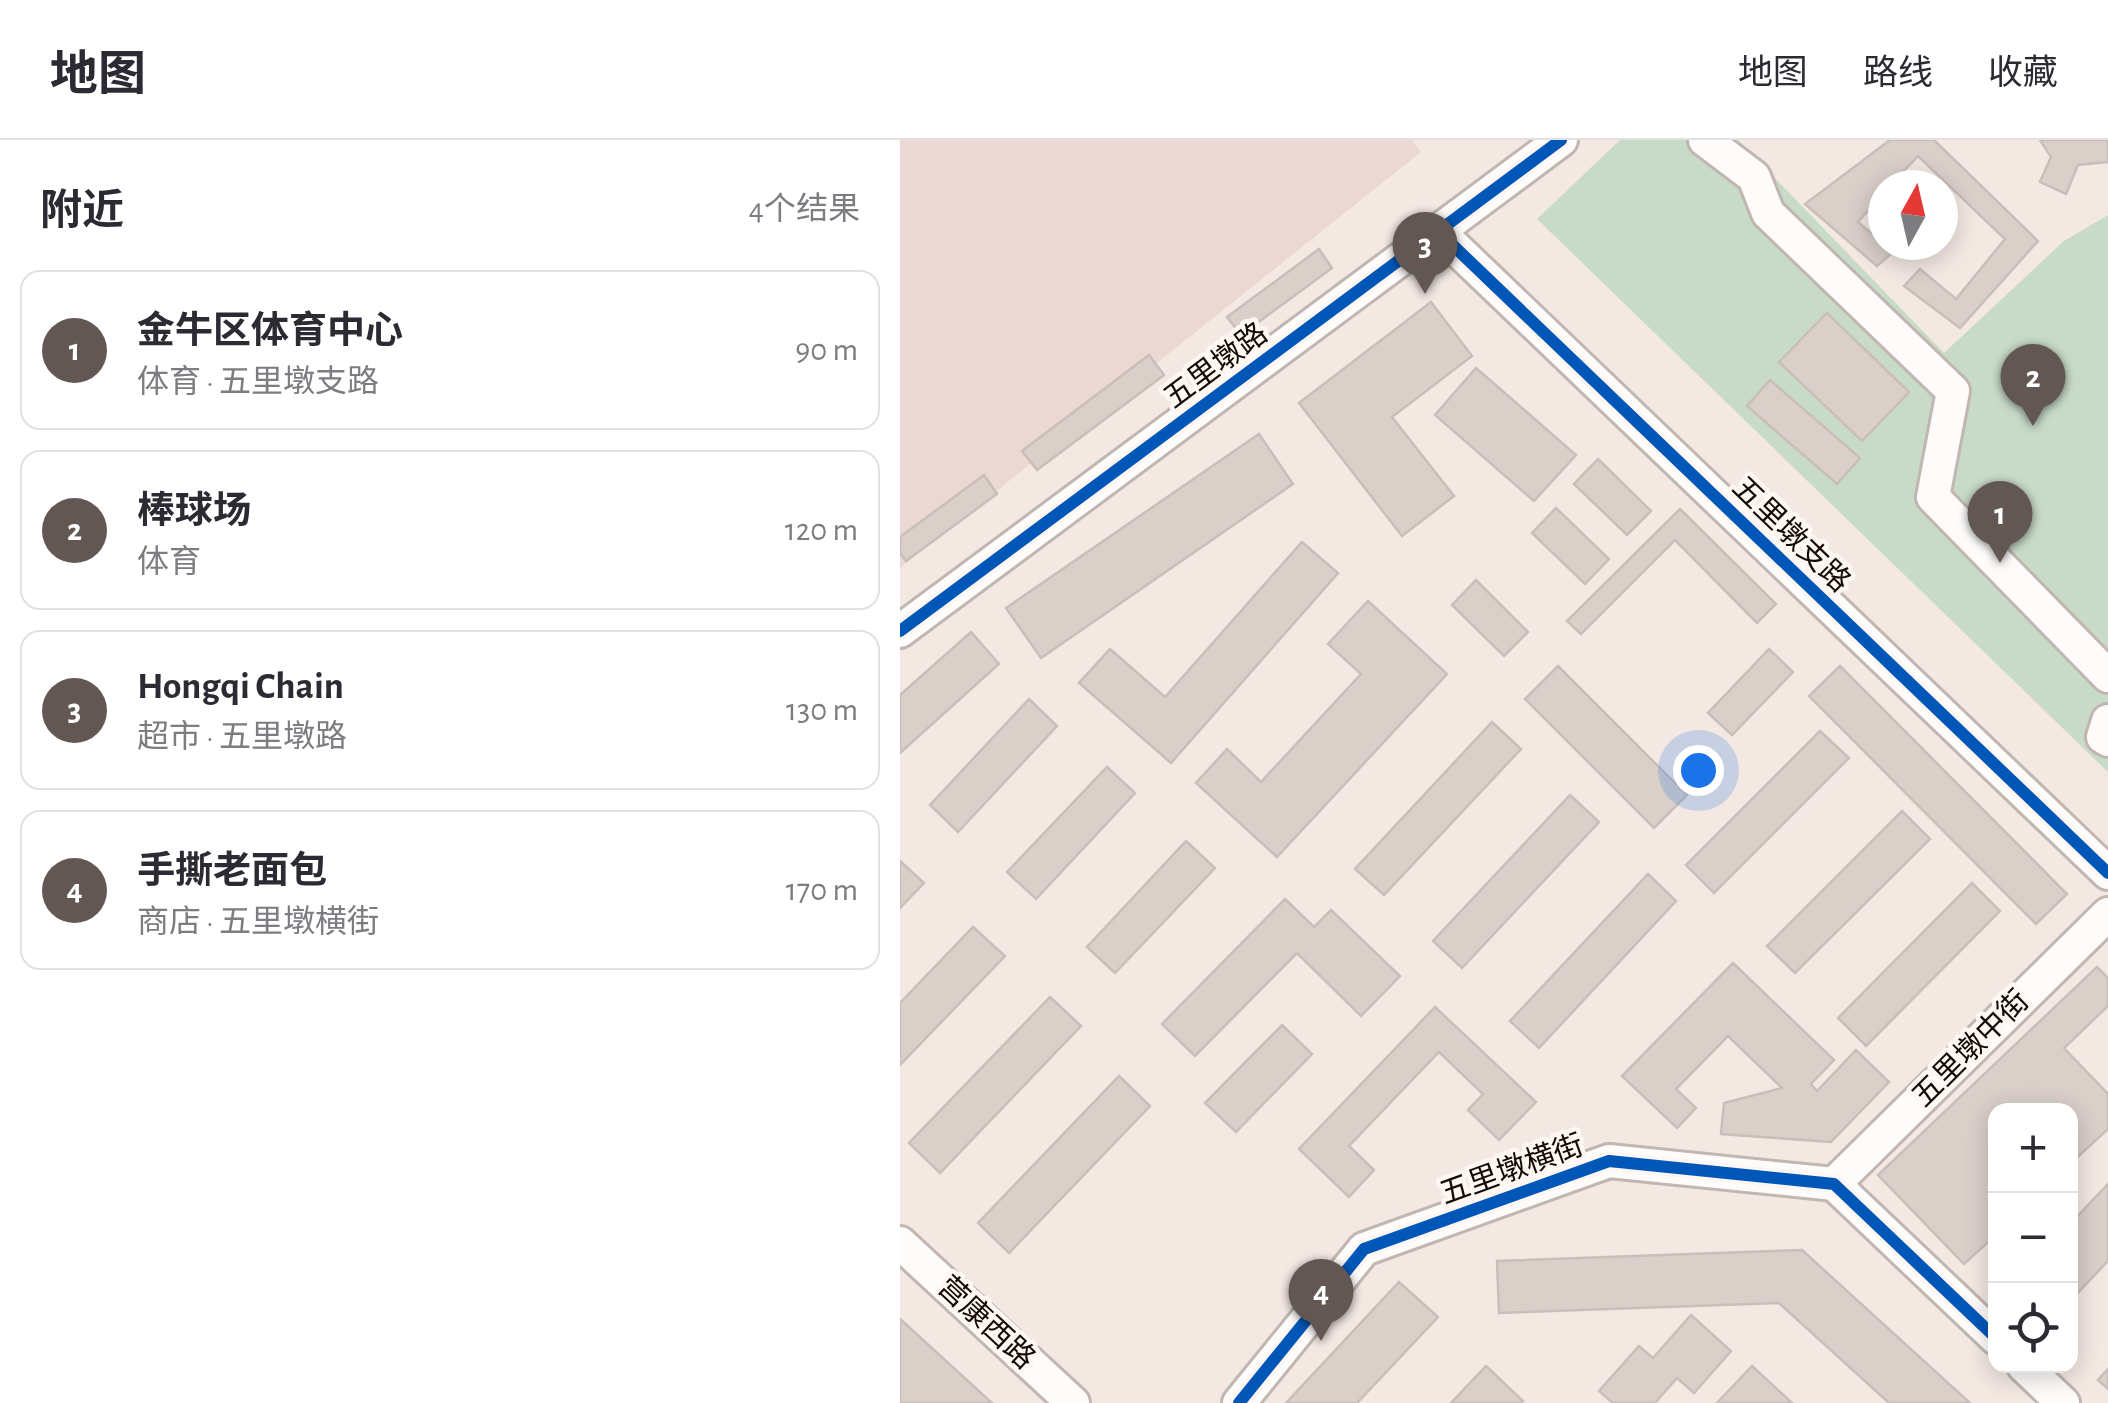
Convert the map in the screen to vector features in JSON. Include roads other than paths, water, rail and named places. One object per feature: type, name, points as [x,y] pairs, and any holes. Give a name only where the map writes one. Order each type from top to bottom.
[{"type":"street","name":"五里墩路","points":[[900,631],[1561,140]]},
{"type":"street","points":[[1705,140],[1754,177],[1768,213],[1954,390],[1934,497],[2108,676]]},
{"type":"street","name":"五里墩支路","points":[[1439,232],[2107,871]]},
{"type":"street","points":[[2108,721],[2103,737],[2108,740]]},
{"type":"street","name":"五里墩中街","points":[[1834,1184],[2108,914]]},
{"type":"street","name":"五里墩横街","points":[[1239,1403],[1364,1249],[1609,1161],[1834,1184]]},
{"type":"street","points":[[1834,1184],[1988,1330]]},
{"type":"street","name":"营康西路","points":[[900,1243],[1073,1403]]},
{"type":"street","points":[[2031,1373],[2063,1403]]},
{"type":"place","name":"Hongqi Chain","points":[[1425,294]]},
{"type":"place","name":"棒球场","points":[[2033,426]]},
{"type":"place","name":"金牛区体育中心","points":[[2000,563]]},
{"type":"place","name":"手撕老面包","points":[[1321,1341]]}]
